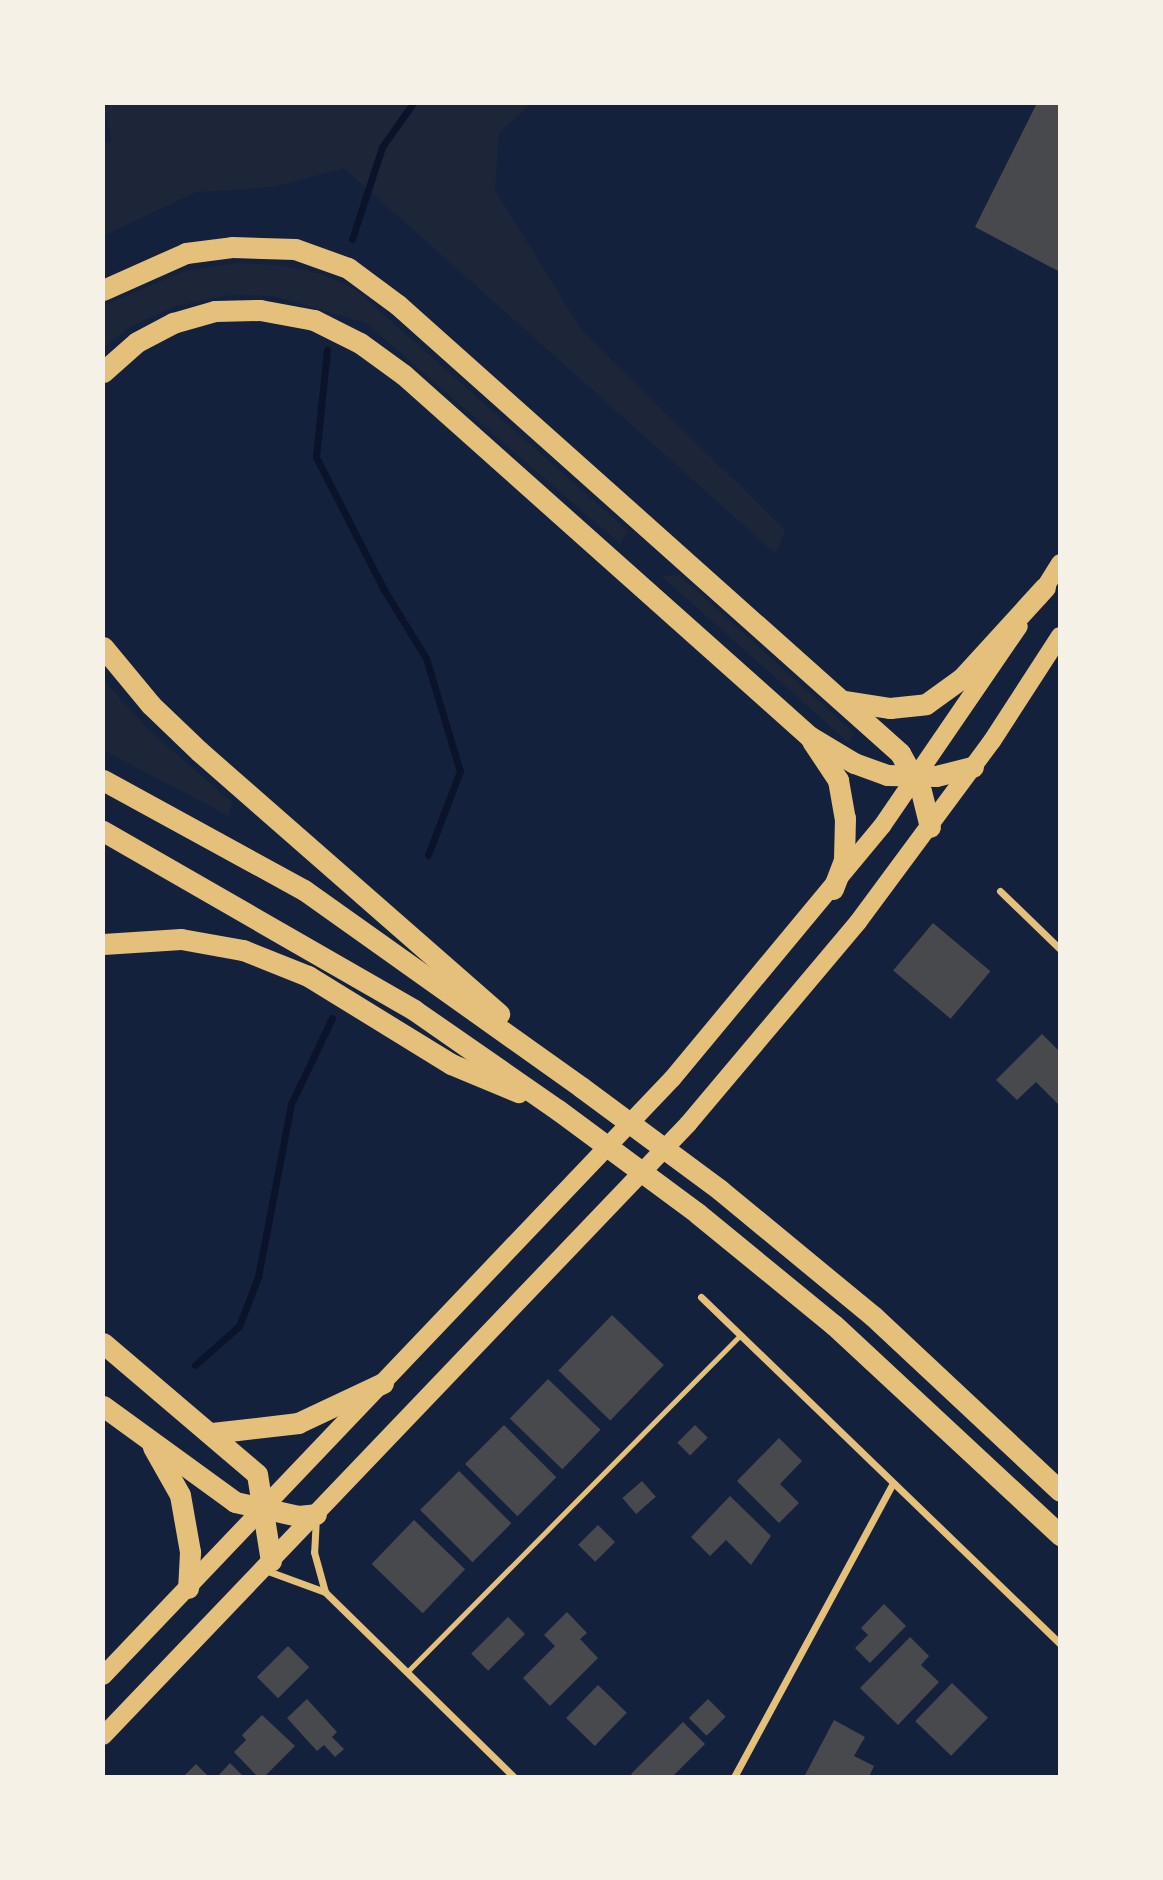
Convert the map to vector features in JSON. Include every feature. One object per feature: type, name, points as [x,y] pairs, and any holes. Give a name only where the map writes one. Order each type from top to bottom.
[{"type":"highway","points":[[103,290],[186,253],[232,247],[295,249],[348,268],[398,305],[901,753],[915,777],[930,827]]},
{"type":"highway","points":[[103,372],[137,342],[173,323],[215,312],[260,310],[313,320],[360,343],[404,375],[809,736],[872,771],[915,777],[973,767]]},
{"type":"highway","points":[[844,701],[890,708],[926,704],[962,678],[1045,587]]},
{"type":"highway","points":[[103,648],[151,705],[199,751],[581,1087]]},
{"type":"highway","points":[[809,736],[838,780],[845,818],[845,860],[833,889]]},
{"type":"highway","points":[[103,780],[304,890],[581,1087],[720,1191],[873,1317],[1060,1491]]},
{"type":"highway","points":[[103,831],[414,1010],[558,1110],[697,1213],[834,1325],[1060,1535]]},
{"type":"highway","points":[[103,944],[181,939],[243,950],[308,976],[451,1064],[558,1110]]},
{"type":"highway","points":[[103,1343],[257,1474],[264,1509],[267,1565]]},
{"type":"highway","points":[[212,1433],[298,1423],[383,1383]]},
{"type":"highway","points":[[103,1406],[234,1502],[298,1516],[316,1514]]},
{"type":"highway","points":[[149,1439],[180,1495],[190,1552],[188,1588]]},
{"type":"main road","points":[[103,1676],[672,1079],[833,889],[915,777],[1060,563]]},
{"type":"main road","points":[[103,1736],[688,1124],[858,922],[973,767],[1060,636]]},
{"type":"street","points":[[1000,891],[1060,949]]},
{"type":"street","points":[[701,1297],[892,1485],[1060,1644]]},
{"type":"street","points":[[734,1777],[892,1485]]},
{"type":"street","points":[[316,1514],[314,1552],[325,1592]]},
{"type":"street","points":[[267,1565],[325,1592],[514,1777]]},
{"type":"lane","points":[[407,1672],[740,1335]]},
{"type":"shaded area","points":[[103,103],[532,103],[499,133],[495,190],[582,331],[785,530],[776,554],[344,168],[274,187],[196,192],[103,236],[103,144],[112,142]]},
{"type":"shaded area","points":[[237,263],[280,265],[321,274],[356,290],[628,531],[620,544],[366,323],[273,296],[230,295],[175,306],[128,328],[103,349],[103,306],[185,271]]},
{"type":"shaded area","points":[[679,575],[854,733],[849,743],[661,576]]},
{"type":"shaded area","points":[[103,680],[153,734],[232,802],[229,816],[103,750]]},
{"type":"building","points":[[1037,103],[1060,103],[1060,272],[975,227]]},
{"type":"building","points":[[933,923],[990,971],[951,1019],[893,970]]},
{"type":"building","points":[[1042,1034],[1060,1052],[1060,1106],[1036,1082],[1017,1100],[996,1080]]},
{"type":"building","points":[[612,1315],[664,1365],[610,1420],[559,1370]]},
{"type":"building","points":[[548,1379],[601,1430],[562,1469],[510,1419]]},
{"type":"building","points":[[504,1425],[556,1477],[517,1516],[465,1464]]},
{"type":"building","points":[[695,1425],[708,1438],[690,1455],[677,1443]]},
{"type":"building","points":[[779,1438],[802,1461],[780,1484],[799,1503],[779,1523],[737,1481]]},
{"type":"building","points":[[459,1471],[511,1523],[472,1562],[420,1510]]},
{"type":"building","points":[[642,1481],[656,1497],[636,1514],[622,1498]]},
{"type":"building","points":[[730,1496],[771,1536],[751,1565],[726,1540],[710,1556],[691,1537]]},
{"type":"building","points":[[414,1520],[465,1569],[423,1613],[372,1564]]},
{"type":"building","points":[[598,1525],[615,1542],[595,1562],[578,1545]]},
{"type":"building","points":[[884,1604],[906,1626],[870,1663],[855,1648],[868,1635],[861,1628]]},
{"type":"building","points":[[567,1612],[587,1633],[580,1639],[598,1658],[550,1706],[523,1678],[555,1646],[544,1635]]},
{"type":"building","points":[[508,1617],[525,1634],[488,1671],[471,1654]]},
{"type":"building","points":[[910,1637],[929,1656],[921,1665],[939,1682],[898,1725],[860,1688]]},
{"type":"building","points":[[288,1646],[309,1667],[278,1698],[257,1677]]},
{"type":"building","points":[[952,1683],[988,1718],[951,1756],[915,1721]]},
{"type":"building","points":[[598,1685],[627,1713],[595,1746],[566,1718]]},
{"type":"building","points":[[307,1699],[337,1732],[332,1737],[344,1749],[335,1757],[324,1745],[317,1751],[287,1718]]},
{"type":"building","points":[[708,1699],[726,1717],[707,1736],[689,1718]]},
{"type":"building","points":[[262,1715],[295,1746],[264,1777],[258,1777],[234,1752],[246,1740],[242,1735]]},
{"type":"building","points":[[834,1720],[865,1737],[854,1756],[874,1766],[869,1777],[804,1777]]},
{"type":"building","points":[[683,1722],[705,1744],[672,1777],[634,1777],[631,1774]]},
{"type":"building","points":[[230,1763],[244,1777],[217,1777]]},
{"type":"building","points":[[196,1764],[209,1777],[183,1777]]},
{"type":"waterway","points":[[352,239],[382,147],[413,103]]},
{"type":"waterway","points":[[327,350],[316,457],[384,590],[426,658],[460,771],[428,855]]},
{"type":"waterway","points":[[195,1365],[239,1326],[258,1277],[291,1104],[332,1018]]}]
